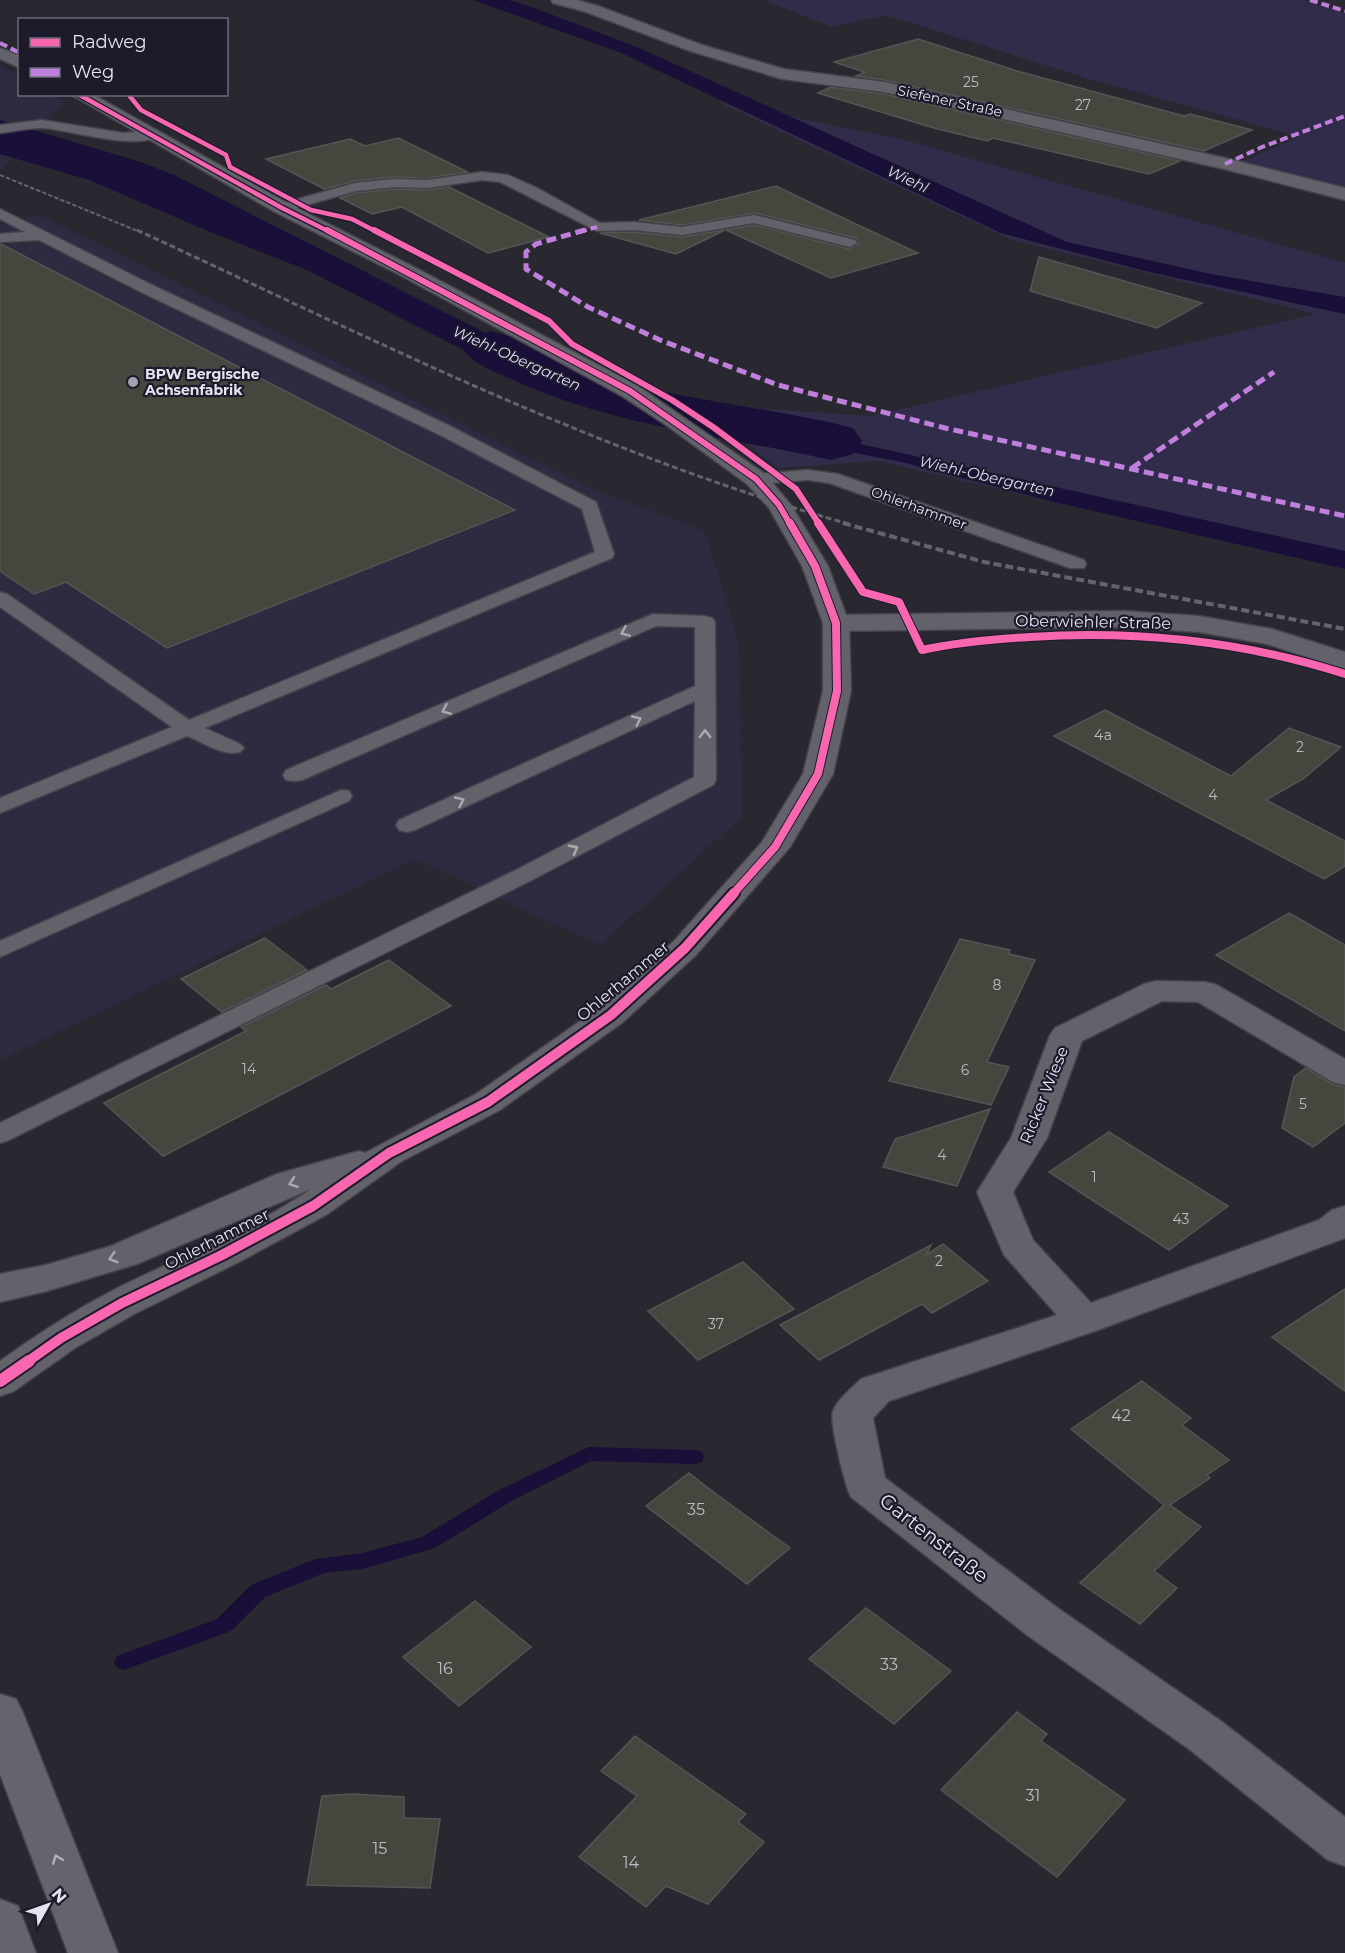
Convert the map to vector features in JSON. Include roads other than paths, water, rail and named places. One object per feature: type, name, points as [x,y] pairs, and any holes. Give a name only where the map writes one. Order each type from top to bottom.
[{"type":"main road","points":[[0,1713],[93,1953]]},
{"type":"main road","points":[[0,1922],[11,1953]]},
{"type":"street","name":"Siefener Straße","points":[[559,0],[592,9],[696,48],[782,74],[884,87],[1225,164],[1345,194]]},
{"type":"street","points":[[0,53],[18,62]]},
{"type":"street","points":[[82,96],[282,208]]},
{"type":"street","name":"Ohlerhammer","points":[[0,1381],[62,1338],[122,1303],[222,1255],[313,1206],[389,1153],[488,1102],[611,1015],[685,948],[776,848],[818,774],[837,691],[836,623],[815,566],[779,505],[756,480],[630,391],[407,271],[282,208]]},
{"type":"street","name":"Oberwiehler Straße","points":[[836,623],[1124,619],[1199,624],[1272,637],[1345,661]]},
{"type":"street","name":"Ricker Wiese","points":[[1084,1320],[1017,1246],[995,1192],[1029,1138],[1067,1035],[1156,991],[1205,992],[1345,1074]]},
{"type":"street","name":"Ohlerhammer","points":[[0,1288],[47,1278],[124,1255],[290,1183],[389,1153]]},
{"type":"street","name":"Gartenstraße","points":[[1345,1219],[1332,1229],[1084,1320],[875,1390],[852,1414],[866,1486],[1043,1622],[1205,1735],[1345,1845]]},
{"type":"lane","points":[[0,129],[42,124],[123,137],[151,135]]},
{"type":"lane","points":[[282,208],[355,187],[394,183],[428,184],[482,176],[504,178],[532,190],[597,227],[634,226],[681,231],[754,219],[850,243]]},
{"type":"lane","points":[[0,213],[123,277],[511,462],[590,506],[605,554],[0,806]]},
{"type":"lane","points":[[0,238],[42,235]]},
{"type":"lane","name":"Ohlerhammer","points":[[756,480],[808,475],[832,478],[1077,564]]},
{"type":"lane","points":[[0,598],[187,728],[233,748]]},
{"type":"lane","points":[[0,1134],[522,876],[705,780],[705,622],[653,620],[294,775]]},
{"type":"lane","points":[[407,825],[705,689]]},
{"type":"lane","points":[[0,950],[341,796]]},
{"type":"water","name":"Wiehl","points":[[473,0],[508,0],[526,5],[637,47],[1067,242],[1216,275],[1345,297],[1345,314],[1145,271],[1001,233],[619,52]]},
{"type":"water","points":[[0,120],[141,162],[174,175],[582,382],[628,409],[564,398],[540,389],[309,271],[89,180],[0,154]]},
{"type":"water","points":[[690,404],[738,417],[1345,551],[1345,569],[1050,501],[902,462],[727,428]]},
{"type":"waterway","name":"Wiehl-Obergarten","points":[[491,348],[562,380],[634,403],[831,441]]},
{"type":"waterway","points":[[124,1662],[224,1625],[258,1591],[322,1565],[362,1561],[428,1543],[506,1495],[589,1454],[695,1457]]},
{"type":"railway","points":[[0,175],[140,232]]},
{"type":"railway","points":[[137,230],[487,392],[576,429],[757,496],[849,524]]},
{"type":"railway","points":[[843,523],[984,562],[1345,629]]},
{"type":"place","name":"BPW Bergische Achsenfabrik","points":[[133,382]]}]
